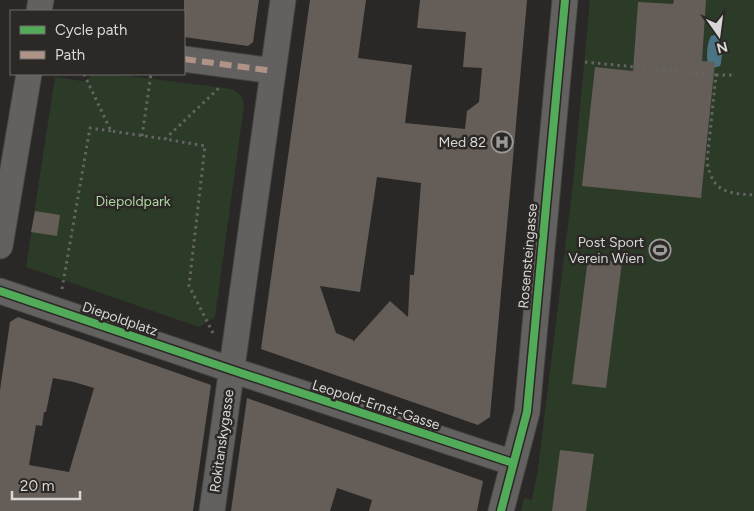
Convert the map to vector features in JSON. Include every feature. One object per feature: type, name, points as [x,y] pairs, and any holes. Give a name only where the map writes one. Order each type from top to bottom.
[{"type":"street","points":[[232,370],[283,0]]},
{"type":"street","name":"Rosensteingasse","points":[[501,511],[527,412],[565,0]]},
{"type":"street","points":[[185,59],[273,71]]},
{"type":"street","points":[[0,246],[29,75]]},
{"type":"street","name":"Diepoldplatz","points":[[0,291],[232,370]]},
{"type":"street","name":"Leopold-Ernst-Gasse","points":[[232,370],[513,463]]},
{"type":"street","name":"Rokitanskygasse","points":[[212,511],[232,370]]},
{"type":"path","points":[[585,62],[732,75]]},
{"type":"path","points":[[165,139],[241,67]]},
{"type":"path","points":[[84,75],[111,131]]},
{"type":"path","points":[[142,136],[151,75]]},
{"type":"path","points":[[716,75],[707,162],[708,171],[716,185],[727,193],[754,195]]},
{"type":"path","points":[[58,311],[90,128],[165,139],[205,146],[189,286],[215,337]]},
{"type":"green space","name":"Post Sport Verein Wien","points":[[590,0],[754,0],[754,511],[521,511],[524,498],[532,500],[538,469],[573,184]]},
{"type":"green space","name":"Diepoldpark","points":[[90,75],[121,75],[232,89],[241,95],[244,105],[215,317],[199,327],[26,267],[55,77],[88,82]]},
{"type":"water","points":[[718,34],[722,40],[723,51],[720,66],[713,68],[708,64],[708,46],[711,36]]},
{"type":"building","points":[[184,0],[259,0],[253,42],[248,46],[185,37]]},
{"type":"building","points":[[310,0],[366,0],[358,58],[412,65],[405,123],[465,129],[467,111],[479,102],[482,68],[463,67],[466,32],[417,28],[420,0],[527,0],[490,417],[478,425],[261,349]],"holes":[[[377,177],[421,183],[414,275],[410,275],[408,317],[390,301],[353,342],[353,340],[336,333],[320,286],[360,292]]]},
{"type":"building","points":[[674,0],[706,0],[702,61],[715,62],[701,198],[582,186],[595,67],[633,71],[638,2],[673,4]]},
{"type":"building","points":[[35,211],[60,215],[57,236],[31,232]]},
{"type":"building","points":[[588,258],[622,262],[606,388],[572,384]]},
{"type":"building","points":[[18,317],[211,385],[193,511],[0,511],[0,390],[10,322]],"holes":[[[53,378],[94,388],[69,472],[29,465],[36,425],[42,426]]]},
{"type":"building","points":[[247,398],[483,481],[477,511],[369,511],[372,500],[337,488],[330,511],[231,511]]},
{"type":"building","points":[[560,450],[594,454],[586,511],[552,511]]},
{"type":"marked path","points":[[185,59],[273,71]]},
{"type":"cycle path","points":[[501,511],[527,412],[565,0]]},
{"type":"cycle path","points":[[0,291],[513,463]]},
{"type":"place","name":"Med 82","points":[[502,142]]},
{"type":"place","name":"Post Sport Verein Wien","points":[[660,250]]}]
